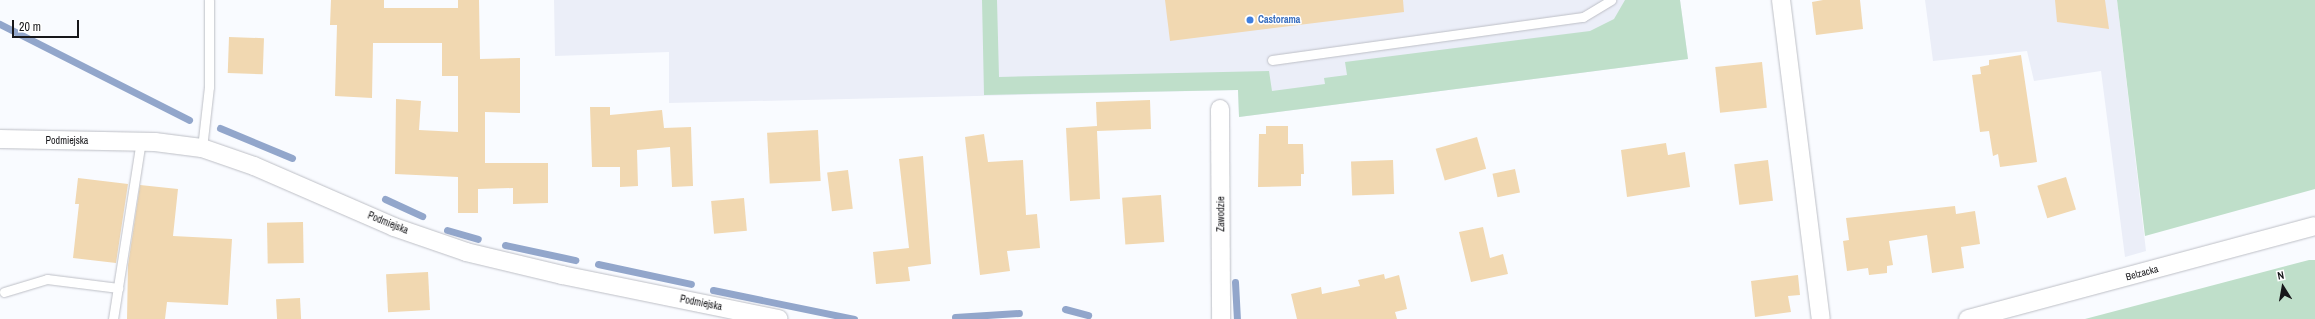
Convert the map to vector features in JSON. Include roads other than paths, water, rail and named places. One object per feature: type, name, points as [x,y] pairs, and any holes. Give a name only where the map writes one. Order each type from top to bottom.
[{"type":"street","points":[[1781,0],[1821,319]]},
{"type":"street","name":"Zawodzie","points":[[1220,109],[1221,319]]},
{"type":"street","name":"Podmiejska","points":[[0,139],[141,141],[202,148],[254,166],[394,227],[466,252],[562,275],[779,319]]},
{"type":"street","name":"Belzacka","points":[[1968,319],[2315,226]]},
{"type":"lane","points":[[202,148],[208,87],[209,0]]},
{"type":"lane","points":[[1272,60],[1583,17],[1612,0]]},
{"type":"lane","points":[[113,319],[141,141]]},
{"type":"lane","points":[[4,292],[47,279],[118,288]]},
{"type":"waterway","points":[[0,24],[189,120]]},
{"type":"waterway","points":[[220,128],[292,158]]},
{"type":"waterway","points":[[385,199],[422,216]]},
{"type":"waterway","points":[[447,230],[478,239]]},
{"type":"waterway","points":[[505,245],[575,260]]},
{"type":"waterway","points":[[598,264],[691,284]]},
{"type":"waterway","points":[[1235,282],[1237,319]]},
{"type":"waterway","points":[[713,290],[854,319]]},
{"type":"waterway","points":[[1065,309],[1088,315]]},
{"type":"waterway","points":[[955,317],[1019,313]]},
{"type":"place","name":"Castorama","points":[[1250,20]]}]
